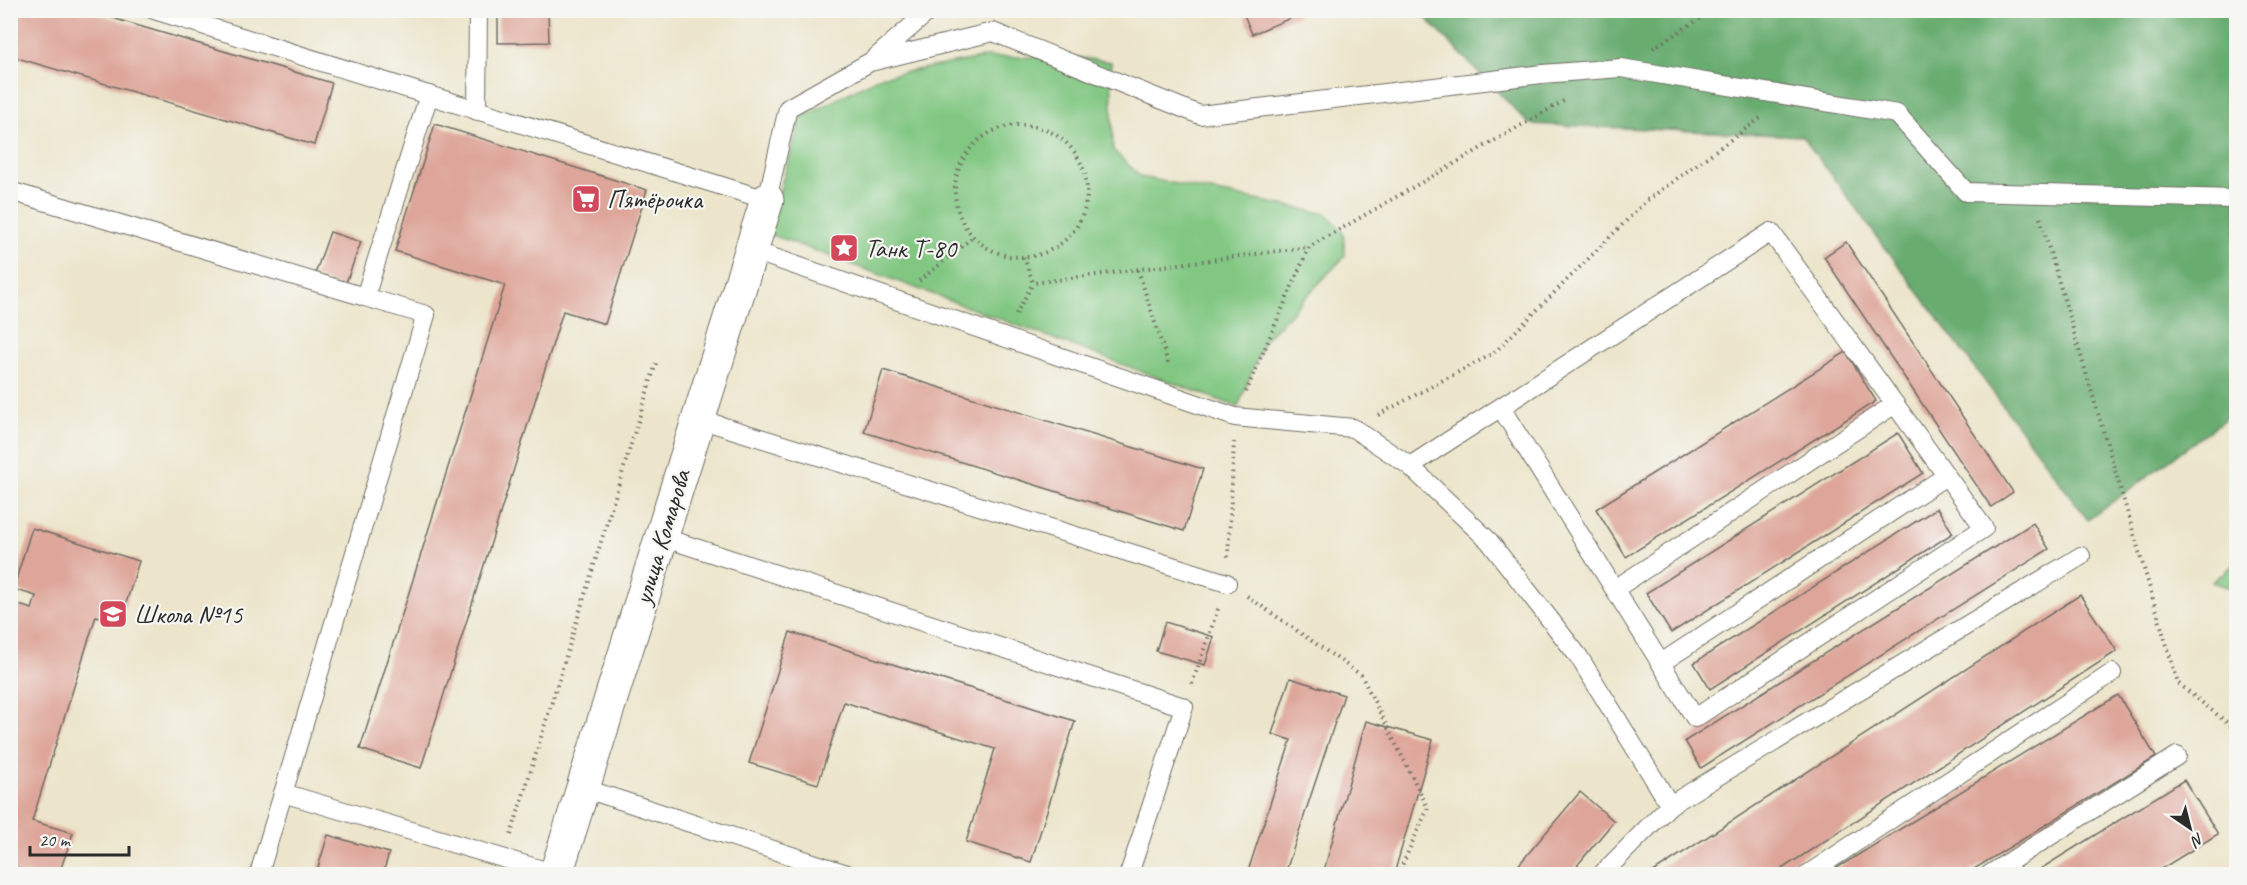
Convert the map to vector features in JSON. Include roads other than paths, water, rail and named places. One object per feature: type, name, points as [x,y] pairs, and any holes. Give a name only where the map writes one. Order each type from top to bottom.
[{"type":"street","name":"улица Комарова","points":[[556,874],[767,200]]},
{"type":"lane","points":[[154,10],[767,200],[788,108],[870,62],[930,10]]},
{"type":"lane","points":[[477,111],[478,10]]},
{"type":"lane","points":[[870,62],[993,32],[1200,115],[1542,74],[1621,68],[1897,114],[1966,192],[2236,199]]},
{"type":"lane","points":[[365,297],[429,95]]},
{"type":"lane","points":[[10,191],[426,315],[259,874]]},
{"type":"lane","points":[[1410,466],[1771,232],[1984,528],[1695,718],[1501,408]]},
{"type":"lane","points":[[751,250],[1235,417],[1353,428],[1410,466],[1489,541],[1579,657],[1670,805]]},
{"type":"lane","points":[[1615,590],[1895,404]]},
{"type":"lane","points":[[699,419],[1227,583]]},
{"type":"lane","points":[[1661,663],[1946,476]]},
{"type":"lane","points":[[662,537],[1184,707],[1129,874]]},
{"type":"lane","points":[[1602,874],[1621,867],[1670,805],[2080,556]]},
{"type":"lane","points":[[1808,874],[2112,672]]},
{"type":"lane","points":[[1990,874],[2177,756]]},
{"type":"lane","points":[[583,788],[847,874]]},
{"type":"lane","points":[[283,793],[556,874]]},
{"type":"place","name":"Пятёрочка","points":[[586,199]]},
{"type":"place","name":"Танк Т-80","points":[[844,248]]},
{"type":"place","name":"Школа №15","points":[[113,614]]}]
